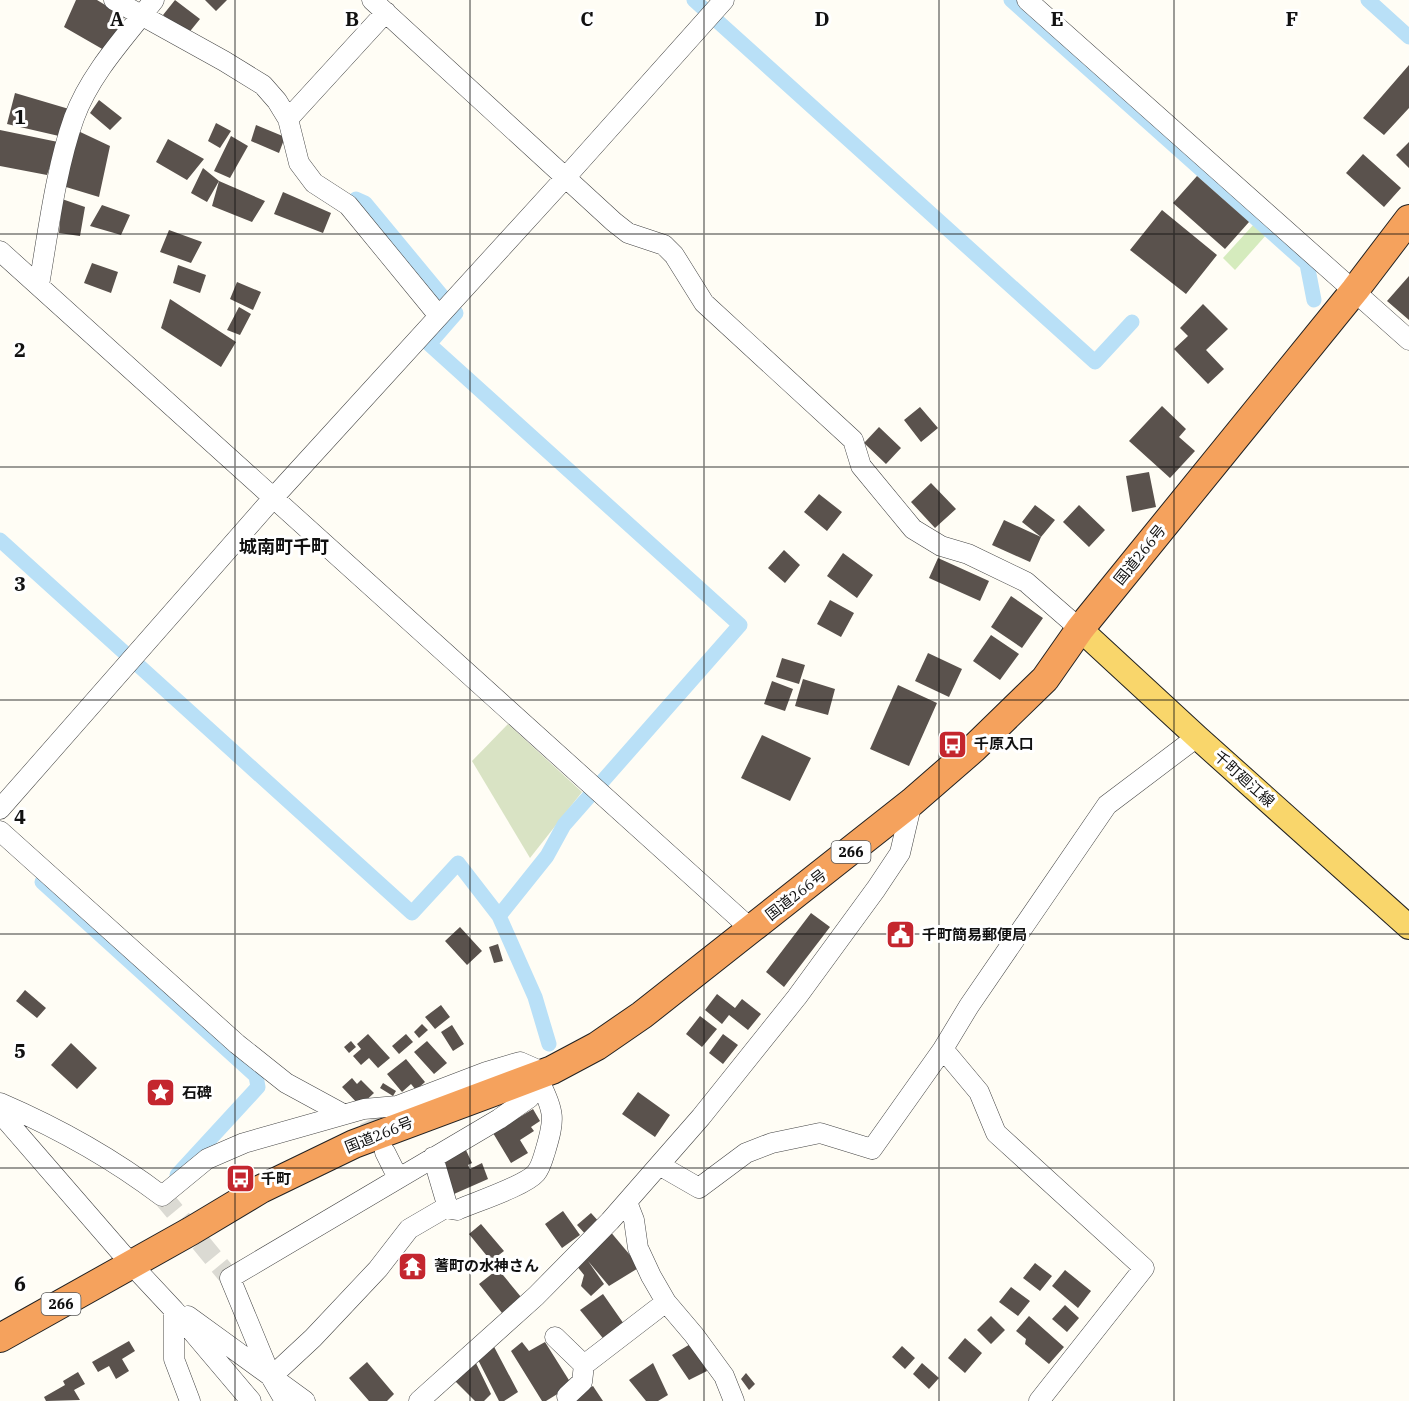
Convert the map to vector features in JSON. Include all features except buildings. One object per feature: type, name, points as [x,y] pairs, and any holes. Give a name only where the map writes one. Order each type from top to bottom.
[{"type":"highway","name":"国道266号","points":[[0,1338],[261,1189],[354,1144],[542,1077],[606,1040],[642,1015],[751,930],[912,802],[973,749],[1044,679],[1080,629],[1355,290],[1409,219]]},
{"type":"main road","name":"千町廻江線","points":[[1080,629],[1409,927]]},
{"type":"street","points":[[114,0],[263,85],[278,101],[288,119],[299,163],[315,183],[348,205],[439,316]]},
{"type":"street","points":[[39,285],[64,150],[74,117],[96,75],[154,0]]},
{"type":"street","points":[[0,809],[274,497],[724,0]]},
{"type":"street","points":[[1027,0],[1409,340]]},
{"type":"street","points":[[288,119],[379,6],[628,233],[664,245],[704,303],[853,440],[861,466],[913,529],[941,546],[968,554],[1026,582],[1080,629]]},
{"type":"street","points":[[0,251],[751,930]]},
{"type":"street","points":[[658,1165],[699,1188],[746,1154],[782,1141],[820,1132],[872,1149],[944,1049],[969,1006],[1107,805],[1197,737]]},
{"type":"street","points":[[418,1401],[536,1296],[627,1202],[701,1117],[797,997],[876,890],[900,853],[912,802]]},
{"type":"street","points":[[0,831],[237,1044],[286,1083],[344,1114]]},
{"type":"street","points":[[944,1049],[979,1092],[996,1133],[1144,1268],[1040,1401]]},
{"type":"street","points":[[0,1103],[67,1134],[131,1173],[162,1196],[196,1166],[218,1153],[244,1143],[344,1114],[366,1114],[397,1106],[486,1072],[520,1062],[542,1077],[553,1119],[543,1158],[536,1173],[525,1181],[457,1209],[445,1208],[409,1229],[378,1269],[313,1338],[271,1377]]},
{"type":"street","points":[[285,1401],[271,1377],[230,1278],[499,1119],[529,1098],[542,1077]]},
{"type":"street","points":[[0,1113],[126,1267],[159,1294],[305,1401]]},
{"type":"street","points":[[385,1152],[398,1178]]},
{"type":"street","points":[[433,1157],[448,1208]]},
{"type":"street","points":[[627,1202],[634,1220],[638,1248],[651,1276],[666,1302],[724,1376],[734,1401]]},
{"type":"street","points":[[159,1294],[251,1401]]},
{"type":"street","points":[[567,1396],[582,1382],[585,1365],[666,1302]]},
{"type":"street","points":[[174,1310],[174,1359],[190,1401]]},
{"type":"street","points":[[555,1337],[585,1365]]},
{"type":"green space","points":[[1255,223],[1267,234],[1235,270],[1223,258]]},
{"type":"green space","points":[[508,724],[582,792],[530,858],[472,761]]},
{"type":"waterway","points":[[694,0],[1095,362],[1132,322]]},
{"type":"waterway","points":[[1011,0],[1307,264],[1314,300]]},
{"type":"waterway","points":[[1368,0],[1409,37]]},
{"type":"waterway","points":[[356,199],[365,203],[456,313],[429,344],[740,625],[564,825],[547,856],[499,916]]},
{"type":"waterway","points":[[0,540],[412,913],[458,863],[499,916],[535,997],[549,1044]]},
{"type":"waterway","points":[[42,882],[256,1076],[258,1087],[177,1175]]},
{"type":"tunnel","points":[[369,1120],[382,1147]]},
{"type":"tunnel","points":[[162,1196],[230,1278]]},
{"type":"place","name":"千原入口","points":[[953,744]]},
{"type":"place","name":"千町簡易郵便局","points":[[901,935]]},
{"type":"place","name":"石碑","points":[[161,1093]]},
{"type":"place","name":"千町","points":[[240,1179]]},
{"type":"place","name":"蓍町の水神さん","points":[[413,1266]]},
{"type":"district","name":"城南町千町","points":[[284,547]]}]
